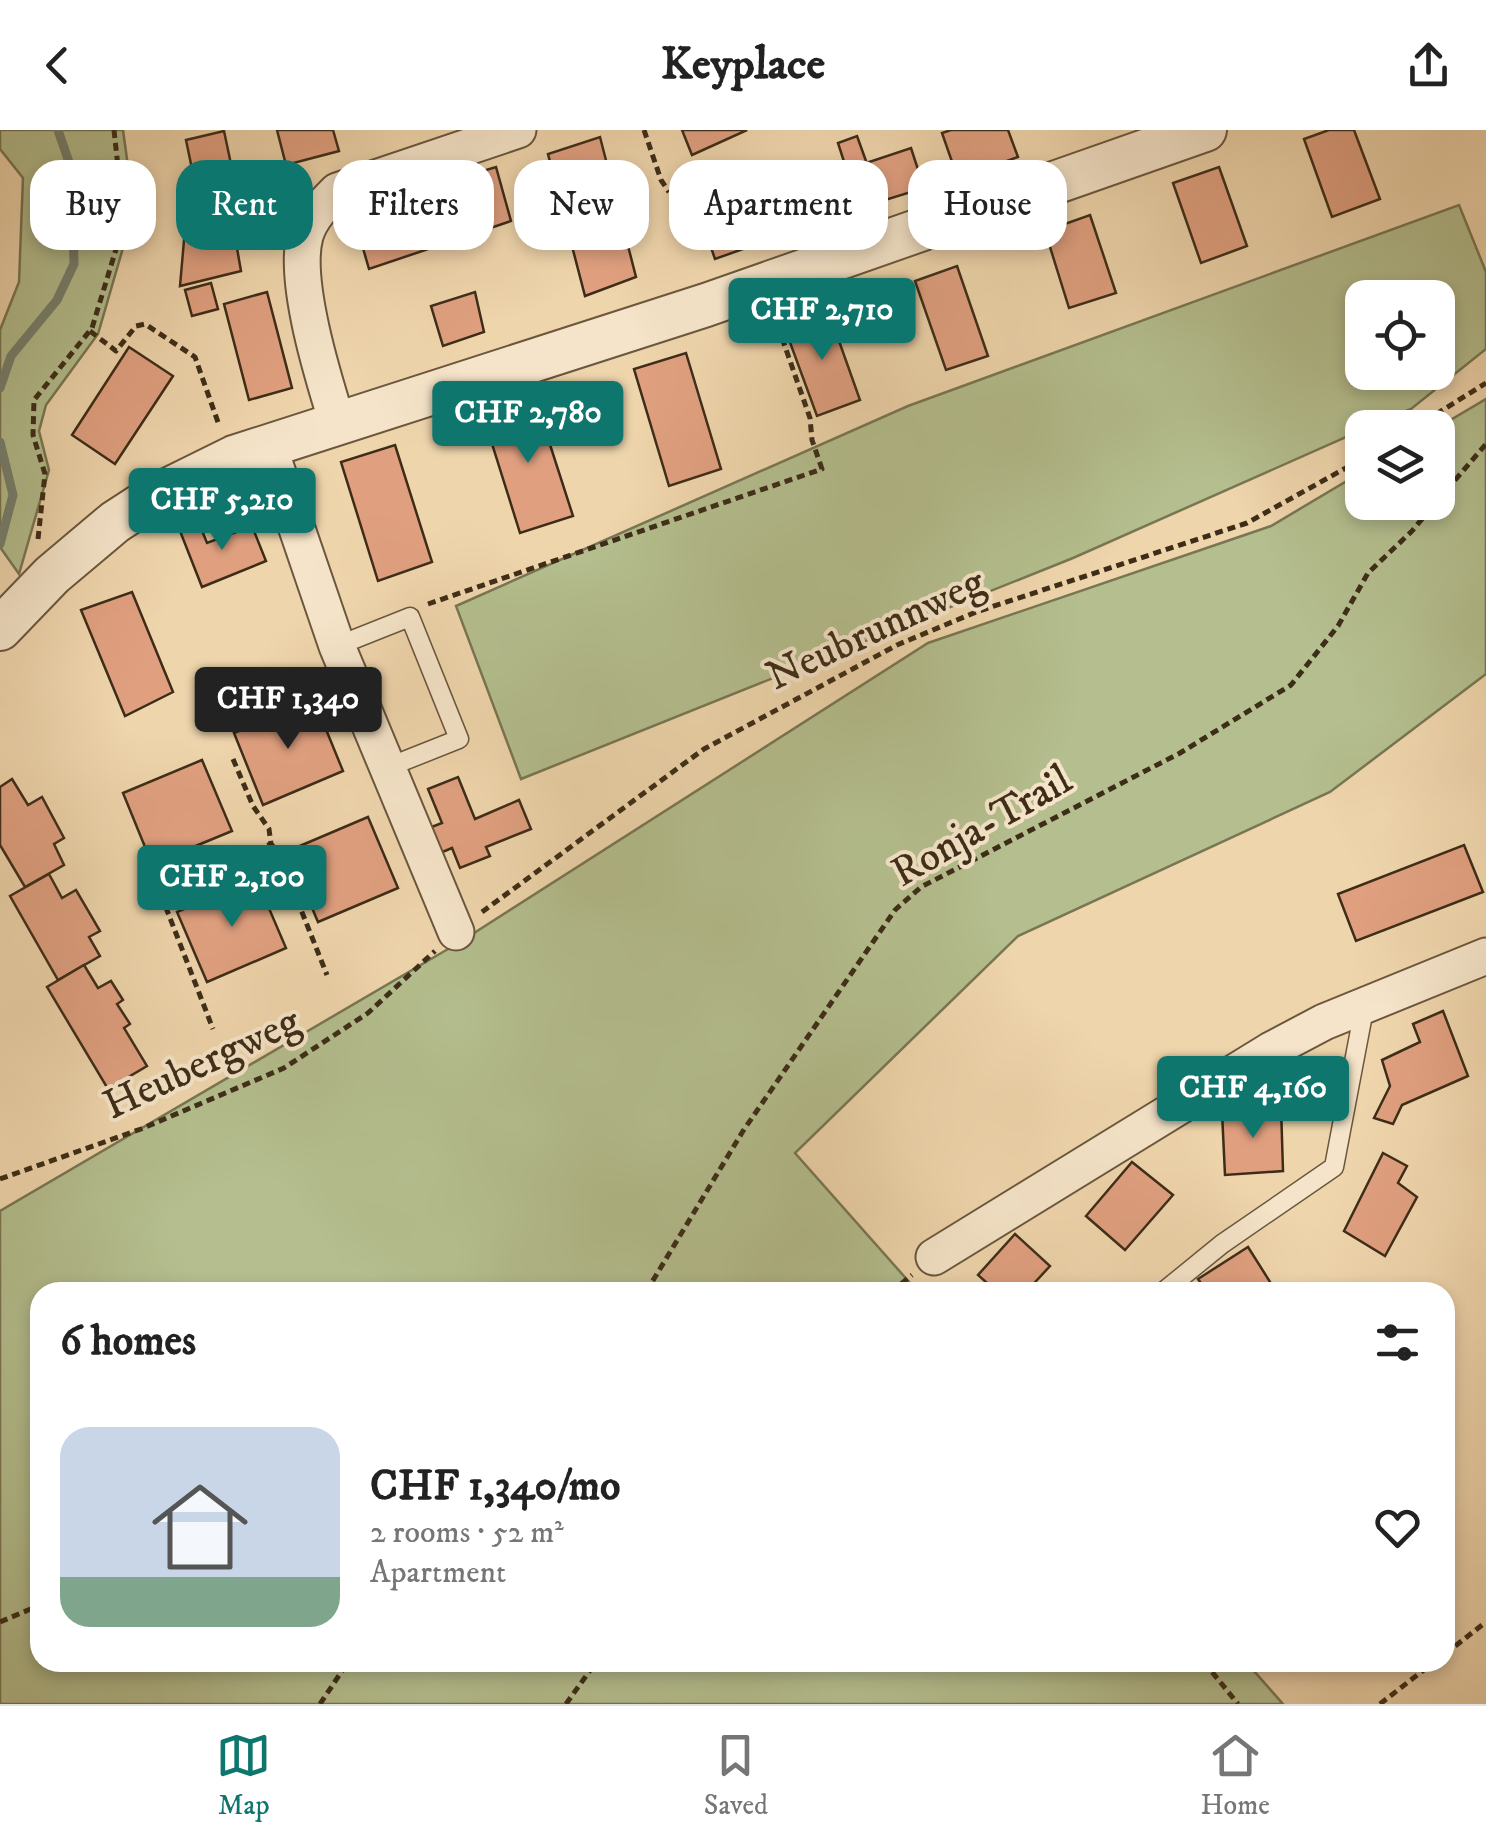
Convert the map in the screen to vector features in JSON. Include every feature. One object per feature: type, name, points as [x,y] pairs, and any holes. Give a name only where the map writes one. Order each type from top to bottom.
[{"type":"street","points":[[336,422],[301,262],[306,232],[317,212],[337,191],[518,130]]},
{"type":"street","points":[[1,628],[52,576],[114,522],[206,468],[268,444],[706,306],[1205,130]]},
{"type":"street","points":[[268,444],[336,646],[456,932]]},
{"type":"street","points":[[934,1257],[1271,1050],[1366,1004],[1486,956]]},
{"type":"lane","points":[[336,646],[410,617],[459,739],[386,768]]},
{"type":"lane","points":[[1175,1282],[1222,1244],[1334,1166],[1366,1004]]},
{"type":"path","points":[[34,556],[43,518],[46,474],[33,436],[34,400],[90,331],[124,223],[114,130]]},
{"type":"path","points":[[644,130],[669,192]]},
{"type":"path","points":[[410,617],[420,607],[438,600],[822,469],[812,440],[810,418],[770,304]]},
{"type":"path","points":[[90,331],[116,351],[136,326],[146,324],[195,358],[225,440]]},
{"type":"path","points":[[1443,410],[1486,383]]},
{"type":"path","name":"Ronja-Trail","points":[[1455,479],[1486,444]]},
{"type":"path","name":"Neubrunnweg","points":[[456,932],[704,749],[799,696],[897,645],[976,612],[1247,523],[1345,468]]},
{"type":"path","name":"Ronja-Trail","points":[[652,1282],[743,1131],[895,910],[922,887],[1180,753],[1291,685],[1338,626],[1368,573],[1420,520]]},
{"type":"path","points":[[234,760],[253,806],[269,829],[271,844],[278,852],[327,975]]},
{"type":"path","points":[[158,888],[271,844]]},
{"type":"path","points":[[147,873],[158,888],[213,1029]]},
{"type":"path","name":"Heubergweg","points":[[0,1179],[140,1129],[284,1068],[368,1013],[456,932]]},
{"type":"path","points":[[0,1622],[30,1609]]},
{"type":"path","points":[[1455,1646],[1486,1622]]},
{"type":"path","points":[[320,1704],[341,1672]]},
{"type":"path","points":[[566,1704],[589,1672]]},
{"type":"path","points":[[1212,1672],[1238,1704]]},
{"type":"path","points":[[1380,1704],[1421,1672]]},
{"type":"green space","points":[[0,130],[123,130],[127,160],[30,160],[30,250],[122,250],[98,334],[46,405],[39,431],[49,470],[19,574],[0,547],[0,330],[19,282],[23,178],[0,149]]},
{"type":"green space","points":[[1459,205],[1486,272],[1486,349],[1455,374],[1455,280],[1345,280],[1345,390],[1435,390],[1411,409],[1345,410],[1345,438],[1073,558],[521,779],[456,606],[908,406]]},
{"type":"green space","points":[[1486,399],[1486,674],[1330,792],[1018,936],[795,1153],[909,1282],[30,1282],[30,1672],[1255,1672],[1283,1704],[0,1704],[0,1211],[460,942],[928,643],[1271,526],[1345,482],[1345,520],[1455,520],[1455,417]]},
{"type":"building","points":[[277,130],[333,130],[339,151],[305,160],[285,160]]},
{"type":"building","points":[[682,130],[747,130],[692,155]]},
{"type":"building","points":[[1008,130],[1018,157],[951,160],[942,133]]},
{"type":"building","points":[[1329,130],[1354,130],[1380,199],[1332,217],[1304,139]]},
{"type":"building","points":[[224,131],[230,160],[190,160],[186,140]]},
{"type":"building","points":[[857,136],[866,160],[843,160],[838,143]]},
{"type":"building","points":[[600,137],[606,160],[550,160],[548,154]]},
{"type":"building","points":[[911,148],[915,160],[908,160],[908,193],[888,199],[888,160],[875,160]]},
{"type":"building","points":[[1219,167],[1247,246],[1201,263],[1173,183]]},
{"type":"building","points":[[494,168],[511,221],[494,227]]},
{"type":"building","points":[[1090,215],[1116,293],[1069,308],[1051,250],[1067,250],[1067,223]]},
{"type":"building","points":[[183,250],[237,250],[241,271],[180,286]]},
{"type":"building","points":[[364,250],[425,250],[369,269]]},
{"type":"building","points":[[573,250],[629,250],[636,277],[585,296]]},
{"type":"building","points":[[712,250],[740,250],[715,259]]},
{"type":"building","points":[[957,266],[988,356],[946,370],[915,281]]},
{"type":"building","points":[[211,283],[218,309],[192,316],[185,290]]},
{"type":"building","points":[[267,292],[292,388],[249,400],[224,304]]},
{"type":"building","points":[[475,292],[484,332],[443,346],[431,306]]},
{"type":"building","points":[[828,310],[860,400],[817,416],[784,326]]},
{"type":"building","points":[[129,347],[173,376],[115,464],[72,435]]},
{"type":"building","points":[[686,353],[721,469],[669,486],[634,369]]},
{"type":"building","points":[[535,398],[573,516],[520,533],[483,415]]},
{"type":"building","points":[[395,445],[432,562],[378,581],[341,462]]},
{"type":"building","points":[[199,523],[207,543],[252,526],[266,561],[202,587],[180,531]]},
{"type":"building","points":[[132,592],[173,692],[125,716],[81,610]]},
{"type":"building","points":[[314,700],[343,771],[263,805],[234,733]]},
{"type":"building","points":[[202,760],[232,831],[152,864],[123,793]]},
{"type":"building","points":[[458,777],[475,819],[519,800],[531,829],[486,847],[490,856],[460,868],[452,848],[440,853],[429,828],[442,823],[428,789]]},
{"type":"building","points":[[12,779],[28,805],[42,797],[64,838],[54,844],[64,865],[25,887],[0,845],[0,787]]},
{"type":"building","points":[[368,817],[398,888],[318,922],[288,851]]},
{"type":"building","points":[[1464,845],[1483,892],[1356,941],[1338,894]]},
{"type":"building","points":[[49,874],[62,898],[76,890],[100,931],[89,937],[100,956],[58,980],[10,896]]},
{"type":"building","points":[[256,878],[286,948],[207,982],[177,912]]},
{"type":"building","points":[[84,965],[98,988],[111,981],[123,1000],[117,1004],[130,1024],[124,1028],[147,1066],[108,1089],[47,987]]},
{"type":"building","points":[[1443,1011],[1468,1076],[1402,1105],[1393,1124],[1374,1118],[1390,1086],[1382,1060],[1420,1042],[1413,1024]]},
{"type":"building","points":[[1281,1106],[1283,1171],[1225,1175],[1222,1112]]},
{"type":"building","points":[[1383,1153],[1407,1166],[1398,1183],[1417,1197],[1385,1256],[1344,1231]]},
{"type":"building","points":[[1132,1162],[1173,1195],[1125,1250],[1086,1216]]},
{"type":"building","points":[[1015,1234],[1050,1266],[1035,1282],[986,1282],[978,1275]]},
{"type":"building","points":[[1248,1247],[1270,1282],[1200,1282],[1198,1279]]},
{"type":"waterway","points":[[0,388],[11,356],[57,300],[74,264],[72,171],[58,130]]},
{"type":"waterway","points":[[0,442],[13,495],[0,544]]}]
